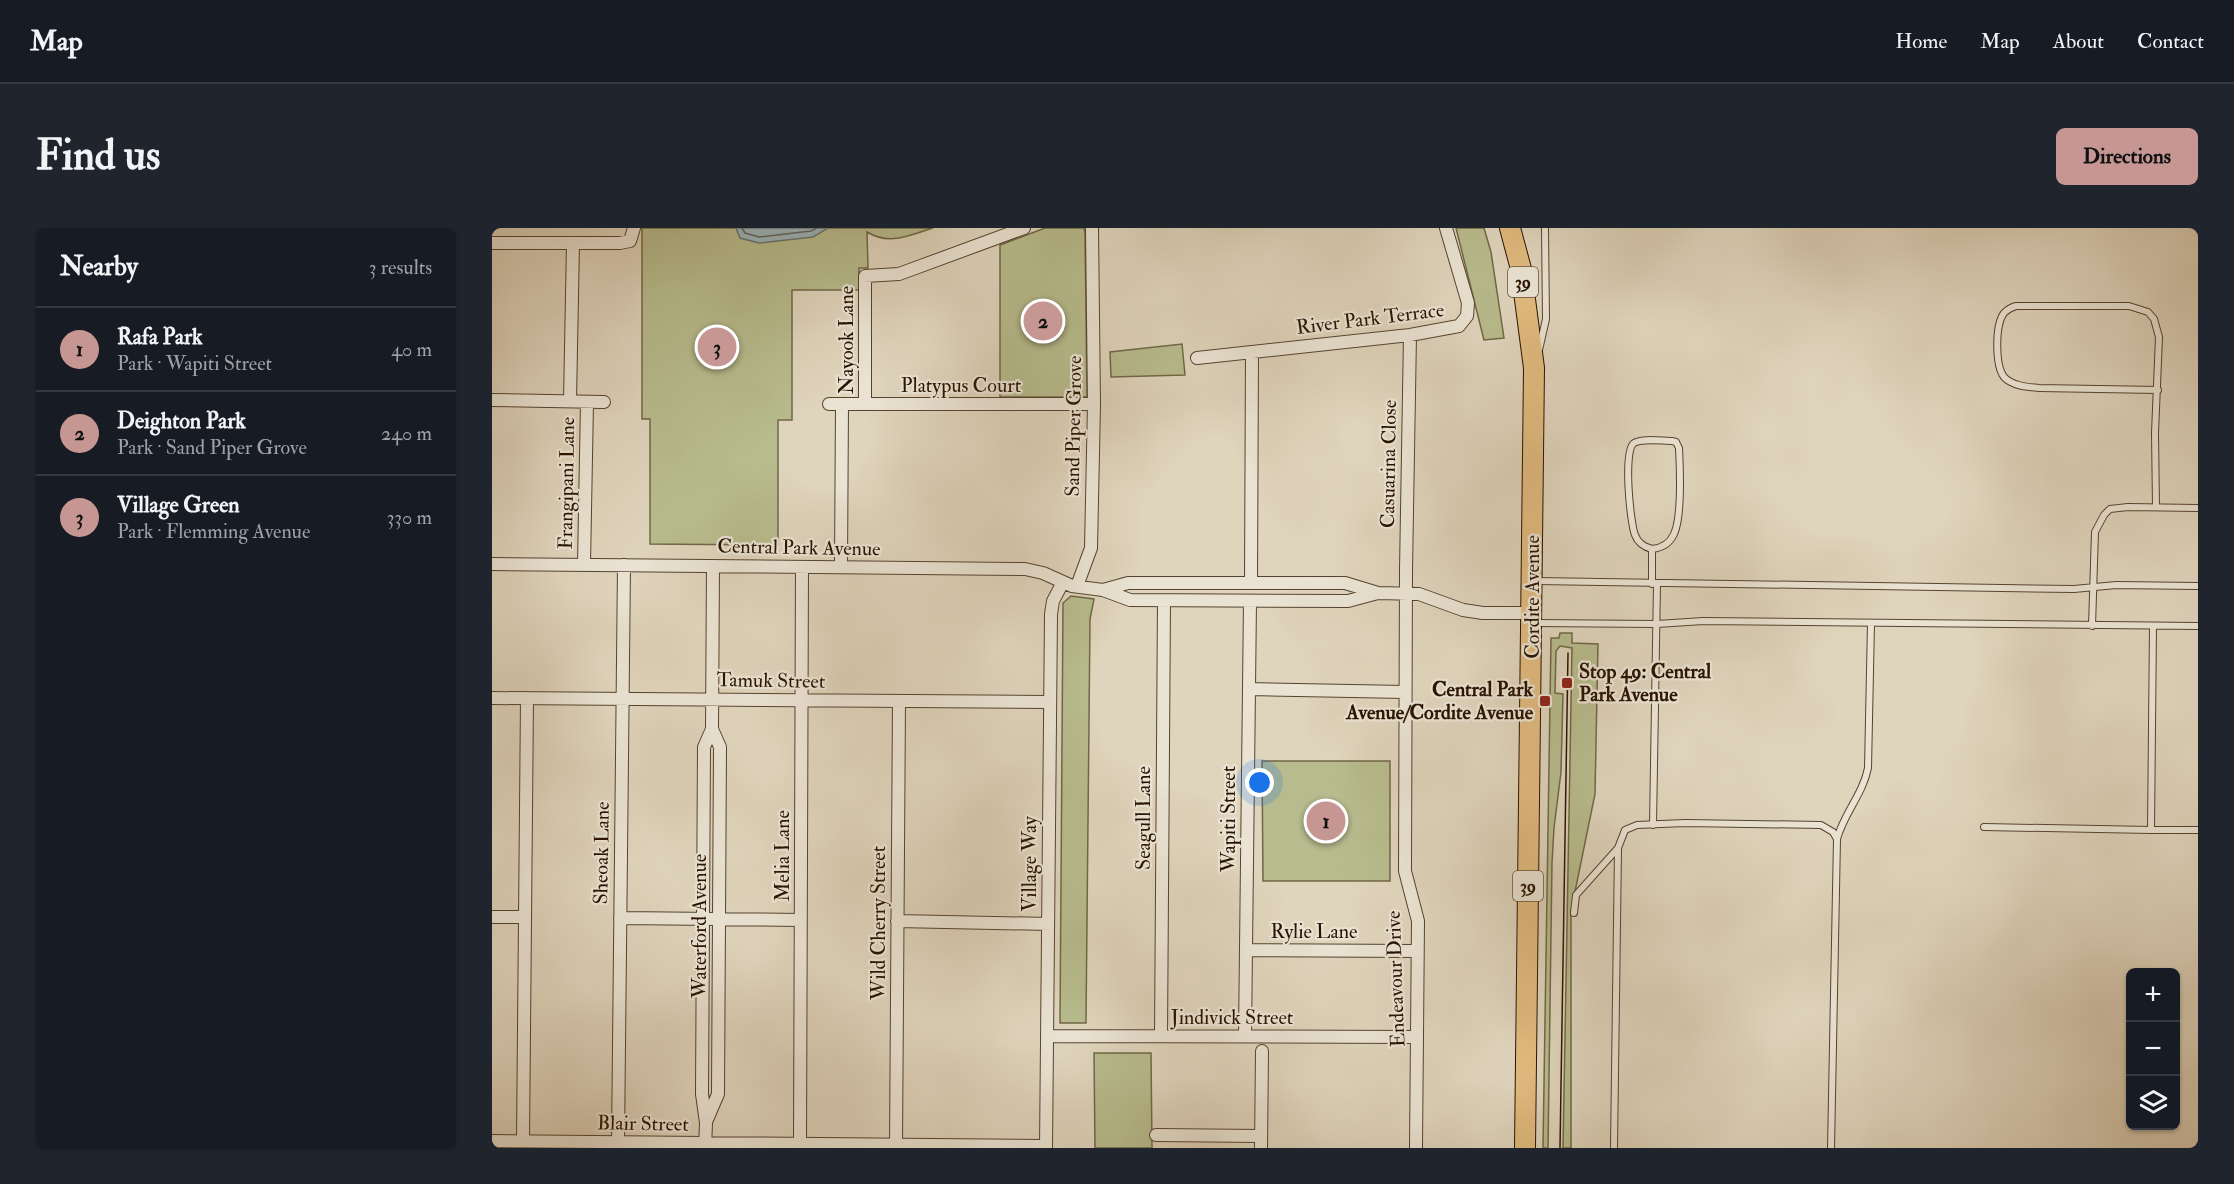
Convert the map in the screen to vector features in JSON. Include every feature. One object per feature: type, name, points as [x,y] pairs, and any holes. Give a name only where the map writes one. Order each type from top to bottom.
[{"type":"main road","name":"Cordite Avenue","points":[[1510,228],[1521,269],[1534,368],[1525,1148]]},
{"type":"street","points":[[492,243],[620,243],[630,241],[634,228]]},
{"type":"street","name":"Nayook Lane","points":[[865,404],[866,276],[898,274],[1024,228]]},
{"type":"street","name":"Sand Piper Grove","points":[[1077,586],[1091,548],[1094,404],[1092,228]]},
{"type":"street","name":"River Park Terrace","points":[[1197,358],[1455,328],[1464,322],[1468,303],[1446,228]]},
{"type":"street","name":"Frangipani Lane","points":[[570,401],[573,243]]},
{"type":"street","name":"Casuarina Close","points":[[1406,593],[1410,335]]},
{"type":"street","points":[[1251,583],[1252,352]]},
{"type":"street","points":[[492,400],[604,402]]},
{"type":"street","name":"Frangipani Lane","points":[[584,565],[587,402]]},
{"type":"street","name":"Platypus Court","points":[[829,404],[1094,404]]},
{"type":"street","name":"Nayook Lane","points":[[841,567],[842,404]]},
{"type":"street","name":"Central Park Avenue","points":[[492,564],[1024,569],[1043,573],[1077,586],[1103,590],[1130,600],[1348,601],[1378,593],[1406,593],[1419,594],[1463,610],[1483,614],[1532,618]]},
{"type":"street","name":"Sheoak Lane","points":[[618,1142],[624,565]]},
{"type":"street","name":"Waterford Avenue","points":[[705,1145],[706,1123],[702,1094],[704,747],[712,729],[713,566]]},
{"type":"street","name":"Melia Lane","points":[[800,1145],[802,567]]},
{"type":"street","name":"Village Way","points":[[1046,1147],[1051,614],[1053,600],[1063,582]]},
{"type":"street","name":"Central Park Avenue","points":[[1103,590],[1128,583],[1345,583],[1378,593]]},
{"type":"street","name":"Endeavour Drive","points":[[1406,593],[1405,871],[1418,921],[1416,1148]]},
{"type":"street","name":"Seagull Lane","points":[[1161,1036],[1164,601]]},
{"type":"street","name":"Wapiti Street","points":[[1245,1036],[1250,601]]},
{"type":"street","points":[[1249,689],[1405,692]]},
{"type":"street","name":"Tamuk Street","points":[[492,698],[1050,702]]},
{"type":"street","points":[[523,1141],[527,699]]},
{"type":"street","name":"Wild Cherry Street","points":[[896,1146],[899,701]]},
{"type":"street","name":"Waterford Avenue","points":[[706,1123],[718,1094],[720,747],[712,729]]},
{"type":"street","points":[[492,917],[525,917]]},
{"type":"street","points":[[620,918],[801,920]]},
{"type":"street","points":[[897,921],[1048,924]]},
{"type":"street","name":"Rylie Lane","points":[[1246,950],[1417,951]]},
{"type":"street","name":"Jindivick Street","points":[[1047,1036],[1417,1037]]},
{"type":"street","points":[[1156,1135],[1261,1142],[1262,1051]]},
{"type":"street","name":"Blair Street","points":[[492,1141],[1046,1147]]},
{"type":"lane","points":[[1534,368],[1546,319],[1545,228]]},
{"type":"lane","points":[[2156,507],[2155,433],[2158,390],[2158,328],[2148,312],[2129,306],[2016,306],[2010,308],[2001,320],[1998,333],[1998,362],[2004,377],[2010,381],[2026,387],[2039,388],[2158,390]]},
{"type":"lane","points":[[1639,441],[1672,441],[1678,445],[1679,457],[1676,525],[1674,534],[1668,542],[1652,549],[1639,543],[1635,536],[1629,491],[1629,451],[1630,447],[1639,441]]},
{"type":"lane","points":[[2092,626],[2095,532],[2104,515],[2110,509],[2119,507],[2198,508]]},
{"type":"lane","points":[[1652,549],[1657,624],[1653,825]]},
{"type":"lane","points":[[1532,581],[2074,589],[2116,585],[2198,586]]},
{"type":"lane","points":[[1532,618],[1657,624],[1703,621],[2198,626]]},
{"type":"lane","points":[[1831,1148],[1837,840],[1847,813],[1865,785],[1868,768],[1871,623]]},
{"type":"lane","points":[[2151,830],[2153,626]]},
{"type":"lane","points":[[1614,1148],[1618,848],[1625,830],[1637,825],[1821,825],[1833,832],[1837,840]]},
{"type":"lane","points":[[1984,827],[2198,830]]},
{"type":"lane","points":[[1574,913],[1576,895],[1618,848]]},
{"type":"green space","points":[[642,228],[933,228],[892,239],[867,232],[868,268],[859,268],[859,290],[792,290],[792,420],[778,420],[778,545],[650,544],[650,419],[642,419]]},
{"type":"green space","points":[[1045,228],[1084,228],[1087,397],[1000,397],[1000,245]]},
{"type":"green space","points":[[1456,228],[1484,228],[1491,252],[1504,338],[1484,340]]},
{"type":"green space","points":[[1182,344],[1185,375],[1111,377],[1110,352]]},
{"type":"green space","points":[[1071,596],[1094,599],[1090,619],[1086,1023],[1060,1023],[1063,603]]},
{"type":"green space","points":[[1560,633],[1572,633],[1572,643],[1598,644],[1595,794],[1571,911],[1571,1148],[1563,1148],[1572,648],[1560,646],[1556,651],[1555,693],[1563,694],[1561,772],[1552,863],[1548,1148],[1543,1148],[1551,638],[1559,638]]},
{"type":"green space","points":[[1262,761],[1390,761],[1390,881],[1263,881]]},
{"type":"green space","points":[[1094,1053],[1151,1053],[1152,1148],[1095,1148]]},
{"type":"water","points":[[736,228],[828,228],[813,237],[759,243],[740,238]]},
{"type":"tram line","points":[[1560,1148],[1568,653]]},
{"type":"place","name":"Deighton Park","points":[[1043,321]]},
{"type":"place","name":"Village Green","points":[[717,347]]},
{"type":"place","name":"Stop 49: Central Park Avenue","points":[[1567,683]]},
{"type":"place","name":"Central Park Avenue/Cordite Avenue","points":[[1545,701]]},
{"type":"place","name":"Rafa Park","points":[[1326,821]]}]
